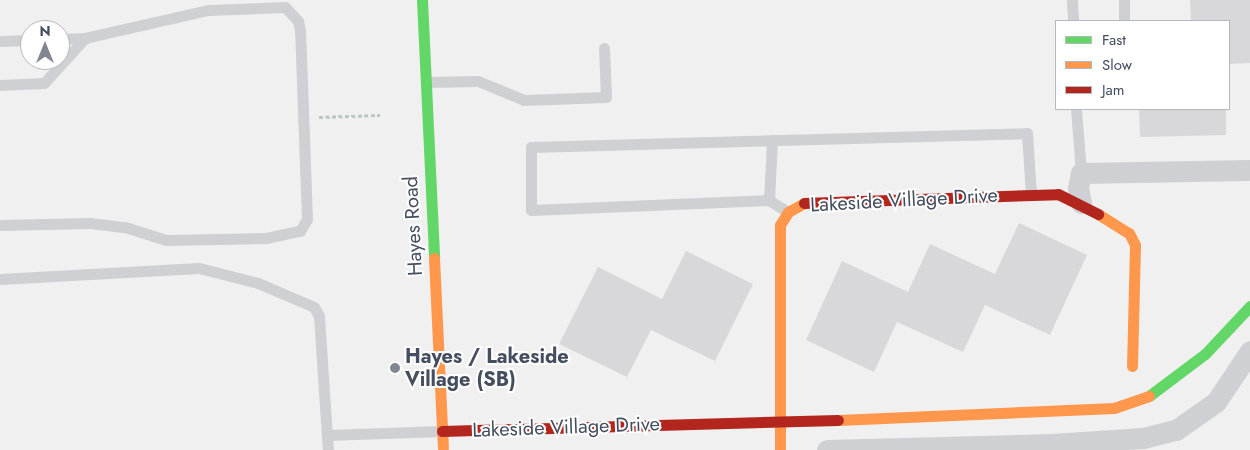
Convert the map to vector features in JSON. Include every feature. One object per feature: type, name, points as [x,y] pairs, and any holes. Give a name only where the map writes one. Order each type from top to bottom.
[{"type":"street","name":"Hayes Road","points":[[422,0],[424,82],[443,450]]},
{"type":"street","points":[[1081,203],[1078,188],[1081,172],[1250,170]]},
{"type":"street","name":"Lakeside Village Drive","points":[[780,450],[780,225],[788,212],[805,203],[1058,194],[1081,203],[1129,233],[1135,245],[1132,366]]},
{"type":"street","name":"Lakeside Village Drive","points":[[442,431],[780,421],[1114,408],[1148,396],[1205,354],[1250,306]]},
{"type":"street","points":[[828,450],[1052,444],[1159,434],[1176,430],[1216,402],[1250,351]]},
{"type":"lane","points":[[1072,0],[1073,20]]},
{"type":"lane","points":[[1124,0],[1124,20]]},
{"type":"lane","points":[[0,224],[90,223],[125,227],[166,240],[266,238],[300,231],[307,219],[300,31],[298,21],[285,7],[208,10],[85,38],[70,39]]},
{"type":"lane","points":[[0,85],[44,83],[85,38]]},
{"type":"lane","points":[[0,41],[20,40]]},
{"type":"lane","points":[[424,82],[478,81],[524,100],[606,97],[604,48]]},
{"type":"lane","points":[[1076,110],[1081,172]]},
{"type":"lane","points":[[788,212],[769,200],[531,210],[531,146],[1027,133],[1031,195]]},
{"type":"lane","points":[[769,200],[772,140]]},
{"type":"lane","points":[[0,279],[199,268],[258,283],[314,307],[319,316],[328,450]]},
{"type":"lane","points":[[327,435],[442,431]]},
{"type":"path","points":[[303,117],[380,116]]},
{"type":"building","points":[[1190,0],[1250,0],[1250,63],[1230,64],[1230,20],[1191,20]]},
{"type":"building","points":[[1139,110],[1226,110],[1226,135],[1140,137]]},
{"type":"building","points":[[1019,223],[1087,255],[1050,335],[985,305],[963,352],[897,322],[874,372],[806,340],[842,261],[908,292],[930,244],[995,274]]},
{"type":"building","points":[[686,251],[753,284],[715,361],[651,330],[627,377],[559,344],[598,267],[662,299]]},
{"type":"traffic: fast","points":[[422,0],[434,258]]},
{"type":"traffic: fast","points":[[1149,396],[1205,354],[1250,306]]},
{"type":"traffic: slow","points":[[780,450],[780,225],[788,212],[804,203]]},
{"type":"traffic: slow","points":[[1098,214],[1129,233],[1135,245],[1132,366]]},
{"type":"traffic: slow","points":[[434,258],[443,448]]},
{"type":"traffic: slow","points":[[838,420],[1114,408],[1149,396]]},
{"type":"traffic: jam","points":[[804,203],[1058,194],[1098,214]]},
{"type":"traffic: jam","points":[[442,431],[838,420]]},
{"type":"place","name":"Hayes / Lakeside Village (SB)","points":[[395,368]]}]
